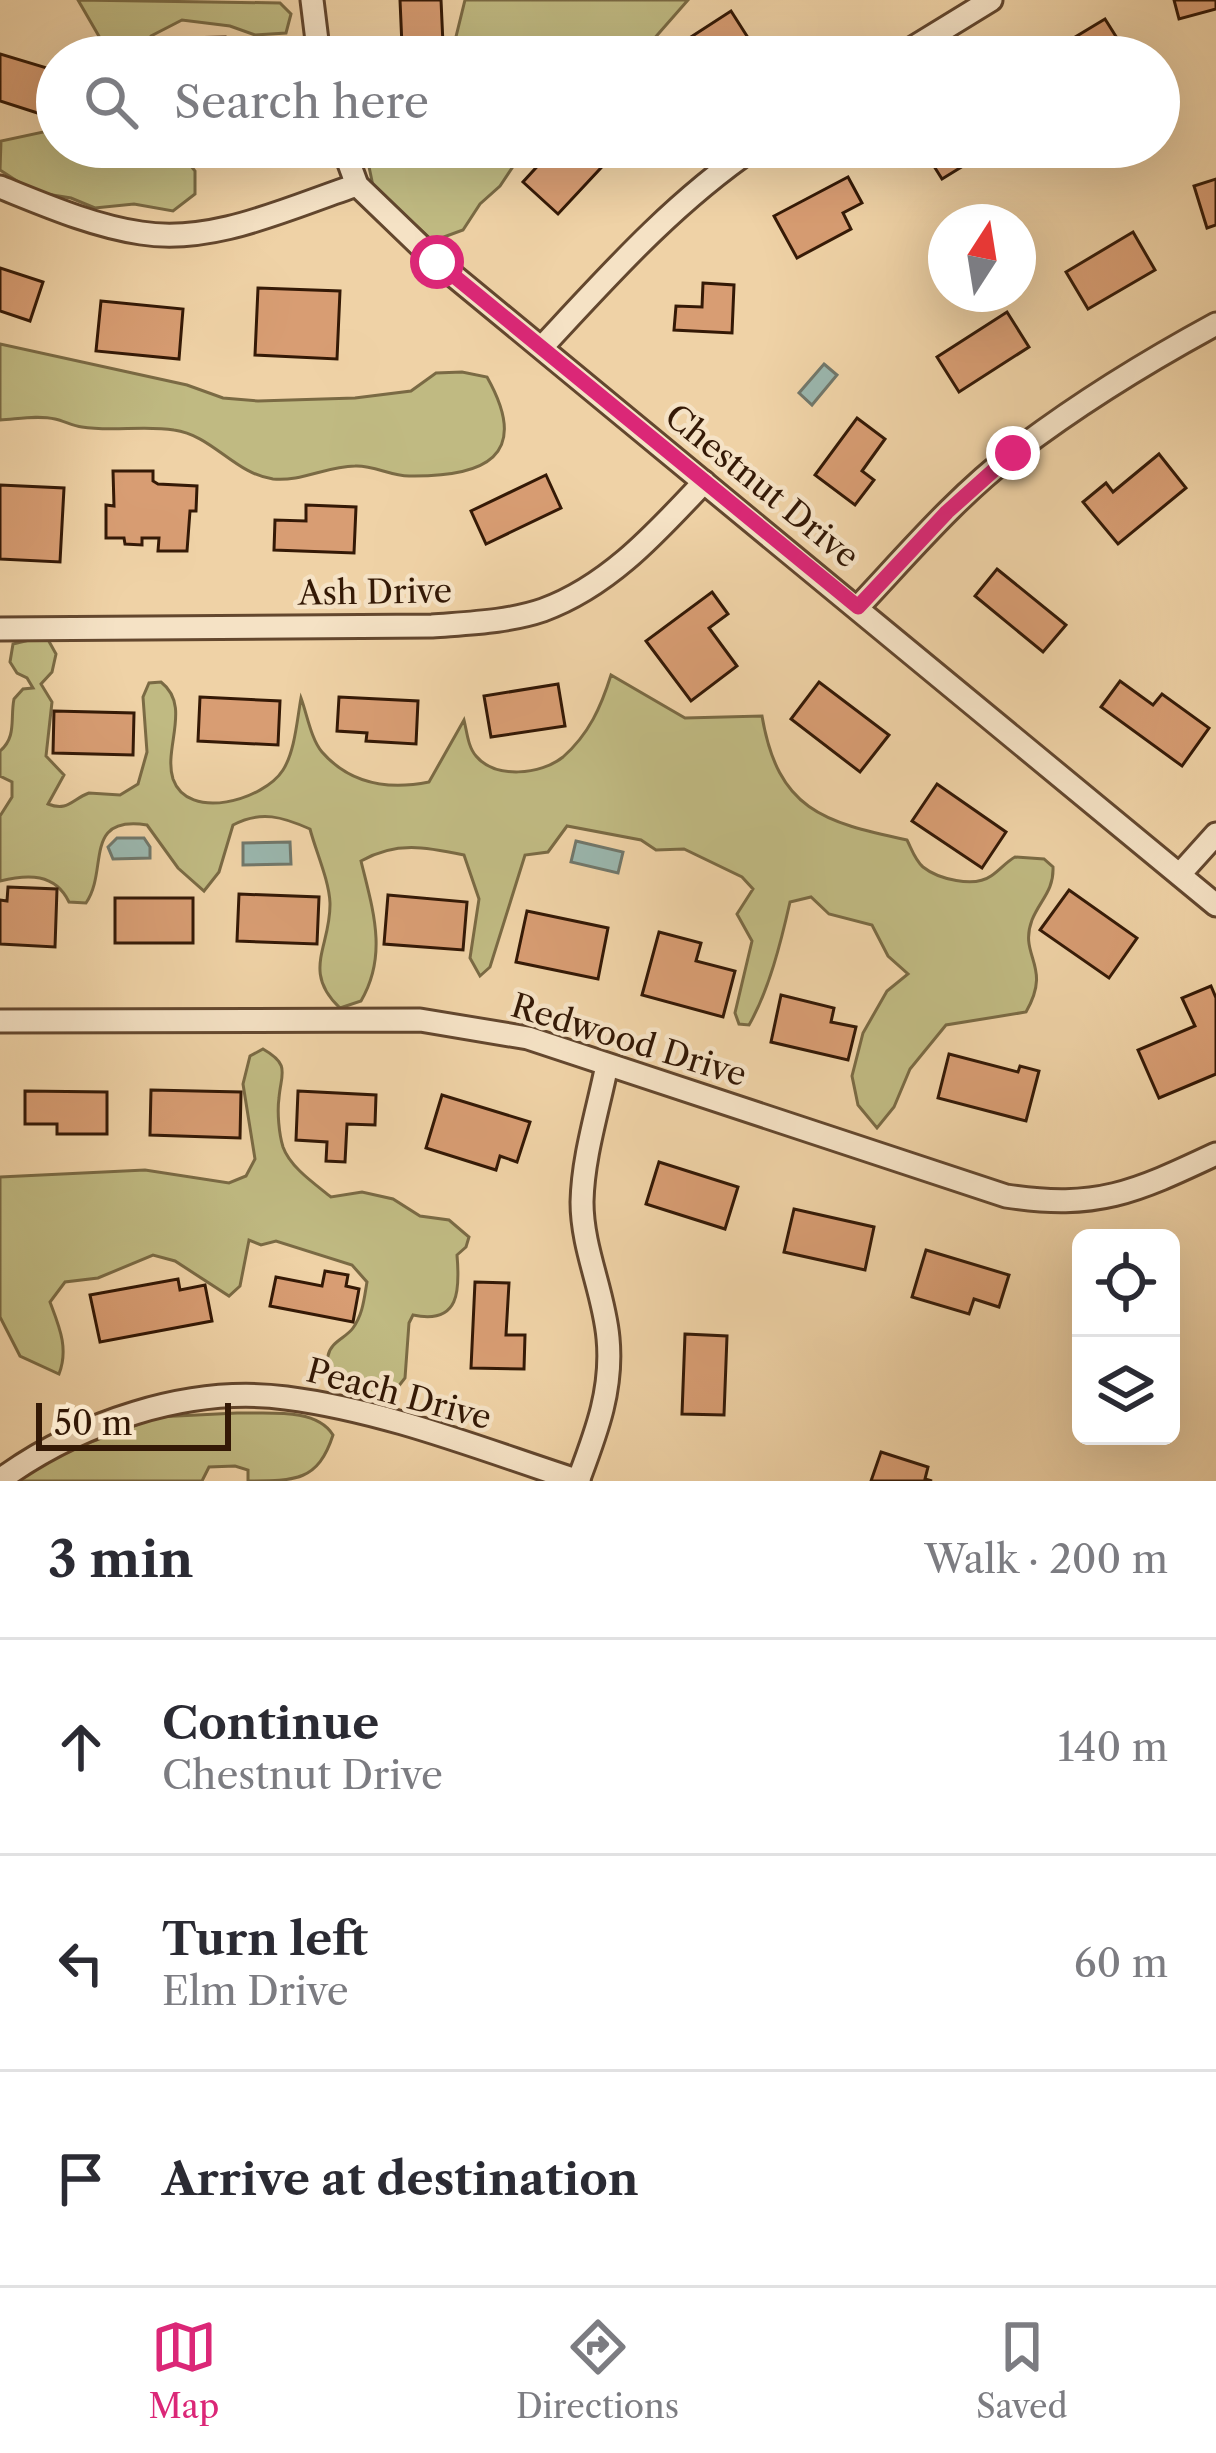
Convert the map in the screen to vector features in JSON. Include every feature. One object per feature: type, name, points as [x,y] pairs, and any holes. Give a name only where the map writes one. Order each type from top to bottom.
[{"type":"street","points":[[312,0],[316,36]]},
{"type":"street","points":[[932,36],[991,0]]},
{"type":"street","name":"Chestnut Drive","points":[[351,168],[357,185],[437,262],[1216,905]]},
{"type":"street","points":[[543,346],[651,229],[725,168]]},
{"type":"street","points":[[0,187],[72,215],[144,234],[212,232],[357,185]]},
{"type":"street","points":[[858,607],[947,512],[1013,453],[1135,368],[1216,324]]},
{"type":"street","name":"Ash Drive","points":[[0,629],[432,626],[502,620],[545,609],[614,571],[704,482]]},
{"type":"street","points":[[1180,874],[1216,834]]},
{"type":"street","name":"Redwood Drive","points":[[0,1021],[420,1020],[528,1038],[1006,1196],[1053,1203],[1093,1201],[1138,1191],[1216,1154]]},
{"type":"street","points":[[579,1481],[607,1400],[608,1336],[582,1204],[607,1065]]},
{"type":"street","name":"Peach Drive","points":[[0,1480],[55,1443],[118,1419],[182,1403],[283,1397],[369,1413],[579,1481]]},
{"type":"shaded area","points":[[78,0],[280,3],[291,14],[286,33],[255,35],[230,26],[182,20],[151,36],[99,36]]},
{"type":"shaded area","points":[[465,0],[688,0],[656,36],[456,36]]},
{"type":"shaded area","points":[[36,134],[36,168],[193,168],[195,194],[173,211],[134,204],[95,208],[34,192],[0,170],[1,141]]},
{"type":"shaded area","points":[[369,168],[512,168],[463,230],[433,241],[373,186]]},
{"type":"shaded area","points":[[0,344],[187,385],[223,398],[258,401],[411,391],[436,373],[462,372],[487,377],[500,404],[502,444],[493,457],[459,472],[409,476],[355,466],[273,479],[247,470],[188,433],[93,428],[42,417],[0,420]]},
{"type":"shaded area","points":[[46,636],[56,654],[52,672],[41,684],[52,702],[46,756],[64,775],[48,804],[55,806],[89,793],[120,795],[138,784],[147,752],[143,697],[149,683],[161,682],[175,703],[173,779],[181,792],[209,803],[260,790],[283,770],[293,745],[301,698],[315,740],[333,763],[358,778],[399,785],[429,782],[464,720],[473,752],[484,763],[518,772],[554,763],[587,729],[611,675],[685,718],[762,716],[780,772],[809,807],[851,826],[907,840],[918,861],[930,871],[975,881],[991,876],[1015,857],[1044,859],[1053,867],[1049,889],[1029,933],[1036,972],[1033,996],[1026,1012],[946,1025],[910,1069],[894,1107],[877,1128],[858,1105],[852,1076],[863,1033],[887,991],[908,974],[888,956],[872,925],[829,914],[811,897],[790,902],[763,997],[749,1025],[739,1024],[735,1013],[752,941],[737,914],[753,889],[742,877],[684,849],[656,850],[641,840],[567,826],[548,852],[525,855],[490,967],[480,976],[470,958],[479,899],[464,855],[399,848],[361,861],[376,932],[374,967],[361,1001],[340,1008],[328,995],[320,970],[329,919],[327,885],[310,829],[300,825],[263,817],[233,825],[219,872],[204,891],[178,868],[147,825],[127,824],[113,828],[105,837],[86,903],[69,902],[56,886],[40,878],[0,881],[0,816],[12,797],[12,782],[0,776],[0,751],[11,733],[14,699],[23,689],[33,688],[10,662],[13,644]]},
{"type":"shaded area","points":[[263,1049],[281,1065],[282,1142],[304,1175],[331,1197],[362,1192],[393,1199],[420,1216],[449,1220],[469,1237],[457,1255],[454,1302],[440,1315],[413,1315],[409,1323],[405,1378],[391,1396],[348,1390],[328,1367],[332,1347],[359,1317],[367,1282],[352,1265],[276,1241],[261,1245],[249,1240],[240,1286],[229,1296],[175,1261],[153,1255],[98,1278],[65,1282],[50,1302],[63,1346],[59,1374],[20,1356],[0,1317],[0,1177],[145,1170],[229,1183],[246,1176],[255,1159],[243,1084],[250,1056]]},
{"type":"shaded area","points":[[303,1416],[333,1435],[320,1462],[292,1479],[248,1481],[248,1470],[235,1466],[209,1467],[202,1481],[20,1481],[38,1462],[157,1417]]},
{"type":"water","points":[[824,364],[837,375],[812,405],[799,393]]},
{"type":"water","points":[[117,838],[144,838],[150,858],[113,859],[108,847]]},
{"type":"water","points":[[576,841],[623,852],[618,873],[571,862]]},
{"type":"water","points":[[290,842],[291,864],[243,865],[243,843]]},
{"type":"building","points":[[400,0],[441,0],[443,36],[402,36]]},
{"type":"building","points":[[1174,0],[1216,0],[1216,9],[1179,19]]},
{"type":"building","points":[[731,11],[747,36],[692,36]]},
{"type":"building","points":[[1105,19],[1116,36],[1077,36]]},
{"type":"building","points":[[0,54],[36,65],[36,113],[0,101]]},
{"type":"building","points":[[536,168],[601,168],[558,214],[523,182]]},
{"type":"building","points":[[935,168],[960,168],[942,179]]},
{"type":"building","points":[[848,177],[862,203],[843,213],[851,229],[797,258],[774,216]]},
{"type":"building","points":[[1216,179],[1216,225],[1207,228],[1194,186]]},
{"type":"building","points":[[1133,232],[1155,270],[1088,309],[1066,272]]},
{"type":"building","points":[[0,268],[43,282],[30,321],[0,311]]},
{"type":"building","points":[[703,283],[734,285],[732,333],[674,330],[676,306],[702,307]]},
{"type":"building","points":[[258,288],[340,291],[337,359],[255,355]]},
{"type":"building","points":[[101,301],[183,309],[179,359],[96,351]]},
{"type":"building","points":[[1007,312],[1029,347],[959,392],[937,357]]},
{"type":"building","points":[[857,418],[885,439],[862,471],[874,480],[855,505],[815,475]]},
{"type":"building","points":[[1159,454],[1186,488],[1118,544],[1083,502],[1106,483],[1113,492]]},
{"type":"building","points":[[113,471],[153,471],[158,484],[197,486],[187,551],[158,551],[159,538],[142,538],[142,545],[106,538],[106,505],[114,506]]},
{"type":"building","points":[[546,475],[561,508],[486,544],[471,511]]},
{"type":"building","points":[[0,485],[64,488],[60,562],[0,559]]},
{"type":"building","points":[[306,505],[356,507],[354,553],[274,550],[275,520],[306,521]]},
{"type":"building","points":[[997,569],[1066,625],[1043,652],[975,596]]},
{"type":"building","points":[[712,592],[728,614],[709,628],[737,666],[691,701],[646,641]]},
{"type":"building","points":[[1120,681],[1153,705],[1162,694],[1209,728],[1182,766],[1101,707]]},
{"type":"building","points":[[819,682],[889,735],[860,772],[791,719]]},
{"type":"building","points":[[558,684],[565,726],[491,737],[484,696]]},
{"type":"building","points":[[200,697],[280,701],[278,745],[198,741]]},
{"type":"building","points":[[339,697],[418,701],[416,744],[366,741],[367,733],[337,731]]},
{"type":"building","points":[[54,711],[134,713],[133,755],[53,753]]},
{"type":"building","points":[[937,784],[1006,832],[982,868],[912,821]]},
{"type":"building","points":[[8,887],[57,889],[55,947],[0,944],[0,900],[7,901]]},
{"type":"building","points":[[1069,890],[1137,938],[1109,978],[1040,930]]},
{"type":"building","points":[[239,894],[319,897],[317,944],[237,941]]},
{"type":"building","points":[[388,895],[467,902],[463,950],[384,944]]},
{"type":"building","points":[[115,898],[193,898],[193,943],[115,943]]},
{"type":"building","points":[[527,911],[608,928],[598,979],[516,962]]},
{"type":"building","points":[[659,932],[701,943],[696,961],[735,971],[723,1017],[642,995]]},
{"type":"building","points":[[1211,986],[1216,998],[1216,1074],[1159,1098],[1138,1050],[1195,1026],[1182,998]]},
{"type":"building","points":[[781,995],[834,1008],[831,1022],[856,1027],[848,1060],[771,1042]]},
{"type":"building","points":[[949,1054],[1018,1072],[1020,1066],[1039,1071],[1026,1121],[938,1098]]},
{"type":"building","points":[[151,1090],[241,1092],[240,1138],[150,1135]]},
{"type":"building","points":[[25,1091],[107,1092],[107,1134],[57,1134],[57,1124],[25,1124]]},
{"type":"building","points":[[298,1091],[376,1095],[375,1125],[347,1124],[345,1162],[326,1161],[327,1142],[296,1140]]},
{"type":"building","points":[[442,1095],[530,1122],[517,1162],[500,1156],[496,1170],[426,1148]]},
{"type":"building","points":[[659,1162],[738,1187],[725,1229],[646,1204]]},
{"type":"building","points":[[794,1209],[874,1227],[865,1270],[784,1252]]},
{"type":"building","points":[[926,1250],[1009,1275],[999,1307],[974,1299],[969,1314],[912,1297]]},
{"type":"building","points":[[325,1271],[348,1275],[346,1286],[359,1289],[353,1322],[270,1306],[276,1277],[322,1286]]},
{"type":"building","points":[[178,1279],[180,1290],[205,1285],[212,1321],[100,1342],[90,1295]]},
{"type":"building","points":[[475,1282],[509,1283],[506,1335],[525,1335],[524,1369],[471,1368]]},
{"type":"building","points":[[685,1334],[727,1336],[724,1415],[682,1414]]},
{"type":"building","points":[[881,1452],[928,1467],[925,1479],[932,1481],[871,1481]]},
{"type":"route","points":[[437,262],[858,607],[947,512],[1013,453]]}]
